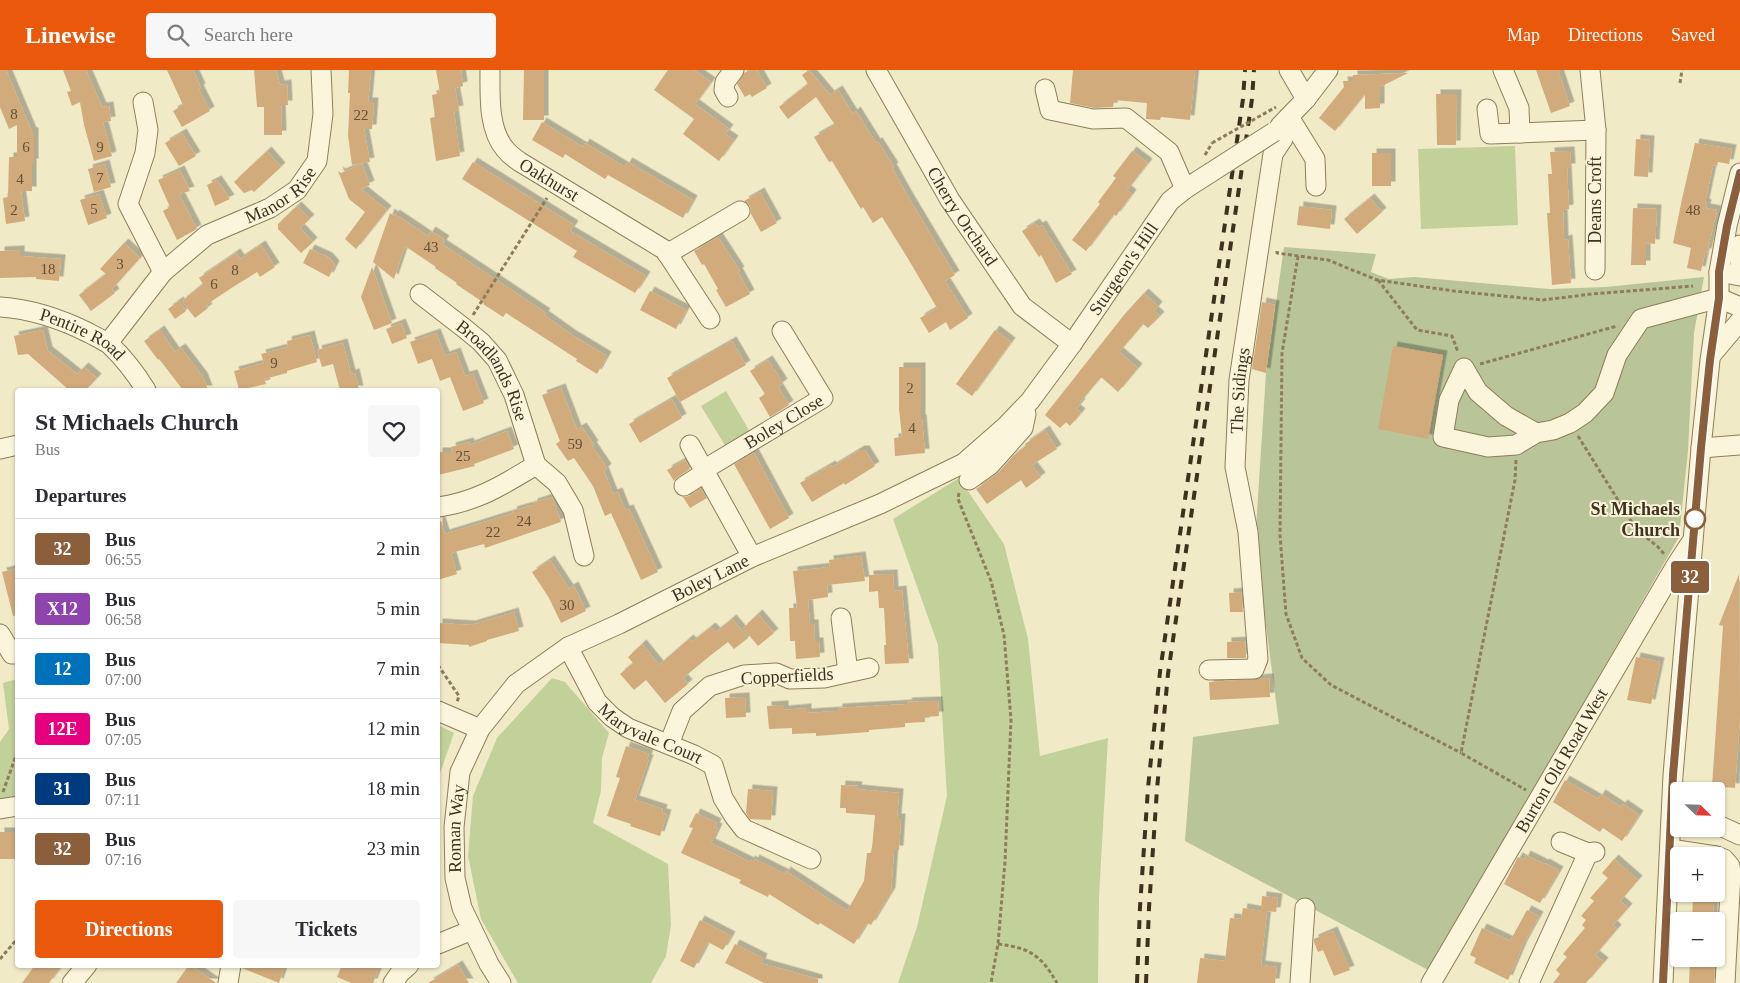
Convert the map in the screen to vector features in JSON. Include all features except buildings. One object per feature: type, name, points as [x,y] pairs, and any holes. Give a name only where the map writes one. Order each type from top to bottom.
[{"type":"street","name":"Manor Rise","points":[[108,343],[163,272],[207,235],[270,208],[297,190],[317,161],[322,114],[321,70]]},
{"type":"street","name":"Oakhurst","points":[[490,70],[492,113],[498,138],[504,148],[520,162],[666,252]]},
{"type":"street","points":[[728,97],[724,90],[725,82],[734,70]]},
{"type":"street","name":"Cherry Orchard","points":[[876,70],[950,200],[1022,306],[1072,344]]},
{"type":"street","points":[[1289,70],[1306,100]]},
{"type":"street","name":"Sturgeon's Hill","points":[[967,471],[1030,401],[1072,344],[1170,201],[1184,189],[1274,132],[1282,112],[1306,100],[1328,70]]},
{"type":"street","points":[[1503,70],[1519,108],[1520,133]]},
{"type":"street","name":"Deans Croft","points":[[1590,70],[1596,130],[1595,270]]},
{"type":"street","points":[[1045,89],[1050,110],[1094,119],[1126,118],[1169,152],[1184,189]]},
{"type":"street","points":[[143,102],[148,130],[145,153],[128,204],[163,272]]},
{"type":"street","name":"Deans Croft","points":[[1487,109],[1490,134],[1596,130]]},
{"type":"street","points":[[1282,112],[1315,159],[1316,186]]},
{"type":"street","name":"The Sidings","points":[[1208,670],[1260,669],[1248,532],[1235,467],[1239,380],[1273,154],[1283,138],[1282,112]]},
{"type":"street","points":[[1676,782],[1693,540],[1710,357],[1719,298],[1719,272],[1727,226],[1740,173]]},
{"type":"street","points":[[710,319],[666,252],[740,211]]},
{"type":"street","points":[[1740,245],[1740,264]]},
{"type":"street","points":[[1719,272],[1740,276]]},
{"type":"street","name":"Broadlands Rise","points":[[420,294],[481,342],[497,360],[514,395],[536,465]]},
{"type":"street","points":[[1464,368],[1449,400],[1443,437],[1488,447],[1516,445],[1536,433],[1553,430],[1570,423],[1585,413],[1604,394],[1617,355],[1641,319],[1719,298],[1740,308]]},
{"type":"street","name":"Pentire Road","points":[[0,307],[47,315],[77,327],[108,343],[133,370],[145,388]]},
{"type":"street","points":[[1710,357],[1740,321]]},
{"type":"street","name":"Boley Close","points":[[705,471],[823,398],[782,330]]},
{"type":"street","points":[[1464,368],[1478,392],[1506,416],[1536,433]]},
{"type":"street","points":[[690,445],[752,557]]},
{"type":"street","points":[[1701,448],[1740,445]]},
{"type":"street","points":[[0,449],[15,446]]},
{"type":"street","points":[[440,508],[454,505],[492,492],[536,465],[557,483],[573,510],[584,556]]},
{"type":"street","points":[[684,486],[705,471]]},
{"type":"street","name":"Boley Lane","points":[[480,728],[516,684],[568,647],[619,624],[752,557],[880,504],[967,471]]},
{"type":"street","name":"Burton Old Road West","points":[[1437,981],[1675,567],[1693,540]]},
{"type":"street","name":"Copperfields","points":[[841,618],[848,672]]},
{"type":"street","points":[[0,634],[10,654]]},
{"type":"street","name":"Maryvale Court","points":[[568,647],[597,702],[612,717],[628,728],[669,744],[714,765],[723,798],[744,829],[810,858]]},
{"type":"street","name":"Copperfields","points":[[669,744],[682,711],[710,686],[744,675],[776,673],[790,679],[824,678],[869,668]]},
{"type":"street","points":[[445,714],[480,728]]},
{"type":"street","name":"Roman Way","points":[[480,728],[460,772],[454,827],[455,878],[462,908],[488,964],[501,983]]},
{"type":"street","points":[[1,801],[15,805]]},
{"type":"street","points":[[1725,828],[1740,835]]},
{"type":"street","points":[[1529,983],[1591,853],[1561,842]]},
{"type":"street","points":[[1663,983],[1670,849]]},
{"type":"street","points":[[1725,860],[1730,866],[1731,873],[1725,983]]},
{"type":"street","points":[[1300,983],[1305,908]]},
{"type":"street","points":[[440,943],[472,930]]},
{"type":"street","points":[[72,983],[84,968]]},
{"type":"street","points":[[228,983],[230,968]]},
{"type":"street","points":[[393,983],[406,968]]},
{"type":"path","points":[[1680,82],[1682,70]]},
{"type":"path","points":[[1212,143],[1282,112]]},
{"type":"path","points":[[464,328],[556,184]]},
{"type":"path","points":[[1277,253],[1328,260],[1377,280],[1454,291],[1543,300],[1699,286]]},
{"type":"path","points":[[1298,256],[1282,353],[1280,535],[1286,614],[1302,658],[1331,685],[1515,783]]},
{"type":"path","points":[[1377,280],[1417,330],[1452,336],[1464,368],[1641,319]]},
{"type":"path","points":[[1570,423],[1636,529],[1658,547],[1675,567]]},
{"type":"path","points":[[1460,753],[1515,480],[1516,445]]},
{"type":"path","points":[[967,471],[958,499],[991,581],[1004,635],[1011,720],[1005,853],[998,944],[991,983]]},
{"type":"path","points":[[440,668],[459,696],[445,714]]},
{"type":"path","points":[[1,801],[15,759]]},
{"type":"path","points":[[0,959],[15,942]]},
{"type":"path","points":[[998,944],[1019,947],[1041,958],[1057,983]]},
{"type":"green space","points":[[1515,146],[1518,225],[1421,229],[1418,149]]},
{"type":"green space","points":[[1284,247],[1376,254],[1371,272],[1389,279],[1414,277],[1550,289],[1606,287],[1704,277],[1694,333],[1688,451],[1679,537],[1430,971],[1185,841],[1193,737],[1279,724],[1255,543],[1266,373]]},
{"type":"green space","points":[[726,391],[750,432],[726,447],[701,406]]},
{"type":"green space","points":[[959,478],[1004,544],[1028,639],[1040,756],[1108,738],[1099,897],[1098,983],[898,983],[917,927],[947,796],[938,645],[893,519]]},
{"type":"green space","points":[[552,678],[565,682],[609,733],[602,758],[601,791],[593,823],[668,864],[671,925],[666,956],[651,983],[518,983],[481,919],[468,856],[473,796],[497,738]]},
{"type":"green space","points":[[15,680],[15,806],[0,809],[0,742],[9,729],[3,683]]},
{"type":"green space","points":[[440,726],[454,733],[440,773]]},
{"type":"railway","points":[[1137,983],[1148,788],[1160,672],[1243,99],[1245,70]]},
{"type":"railway","points":[[1146,983],[1157,789],[1168,674],[1252,99],[1254,70]]},
{"type":"bus line","name":"32","points":[[1663,983],[1673,775],[1701,448],[1710,360],[1719,298],[1719,272],[1727,226],[1740,173]]},
{"type":"place","name":"St Michaels Church","points":[[1695,519]]}]
